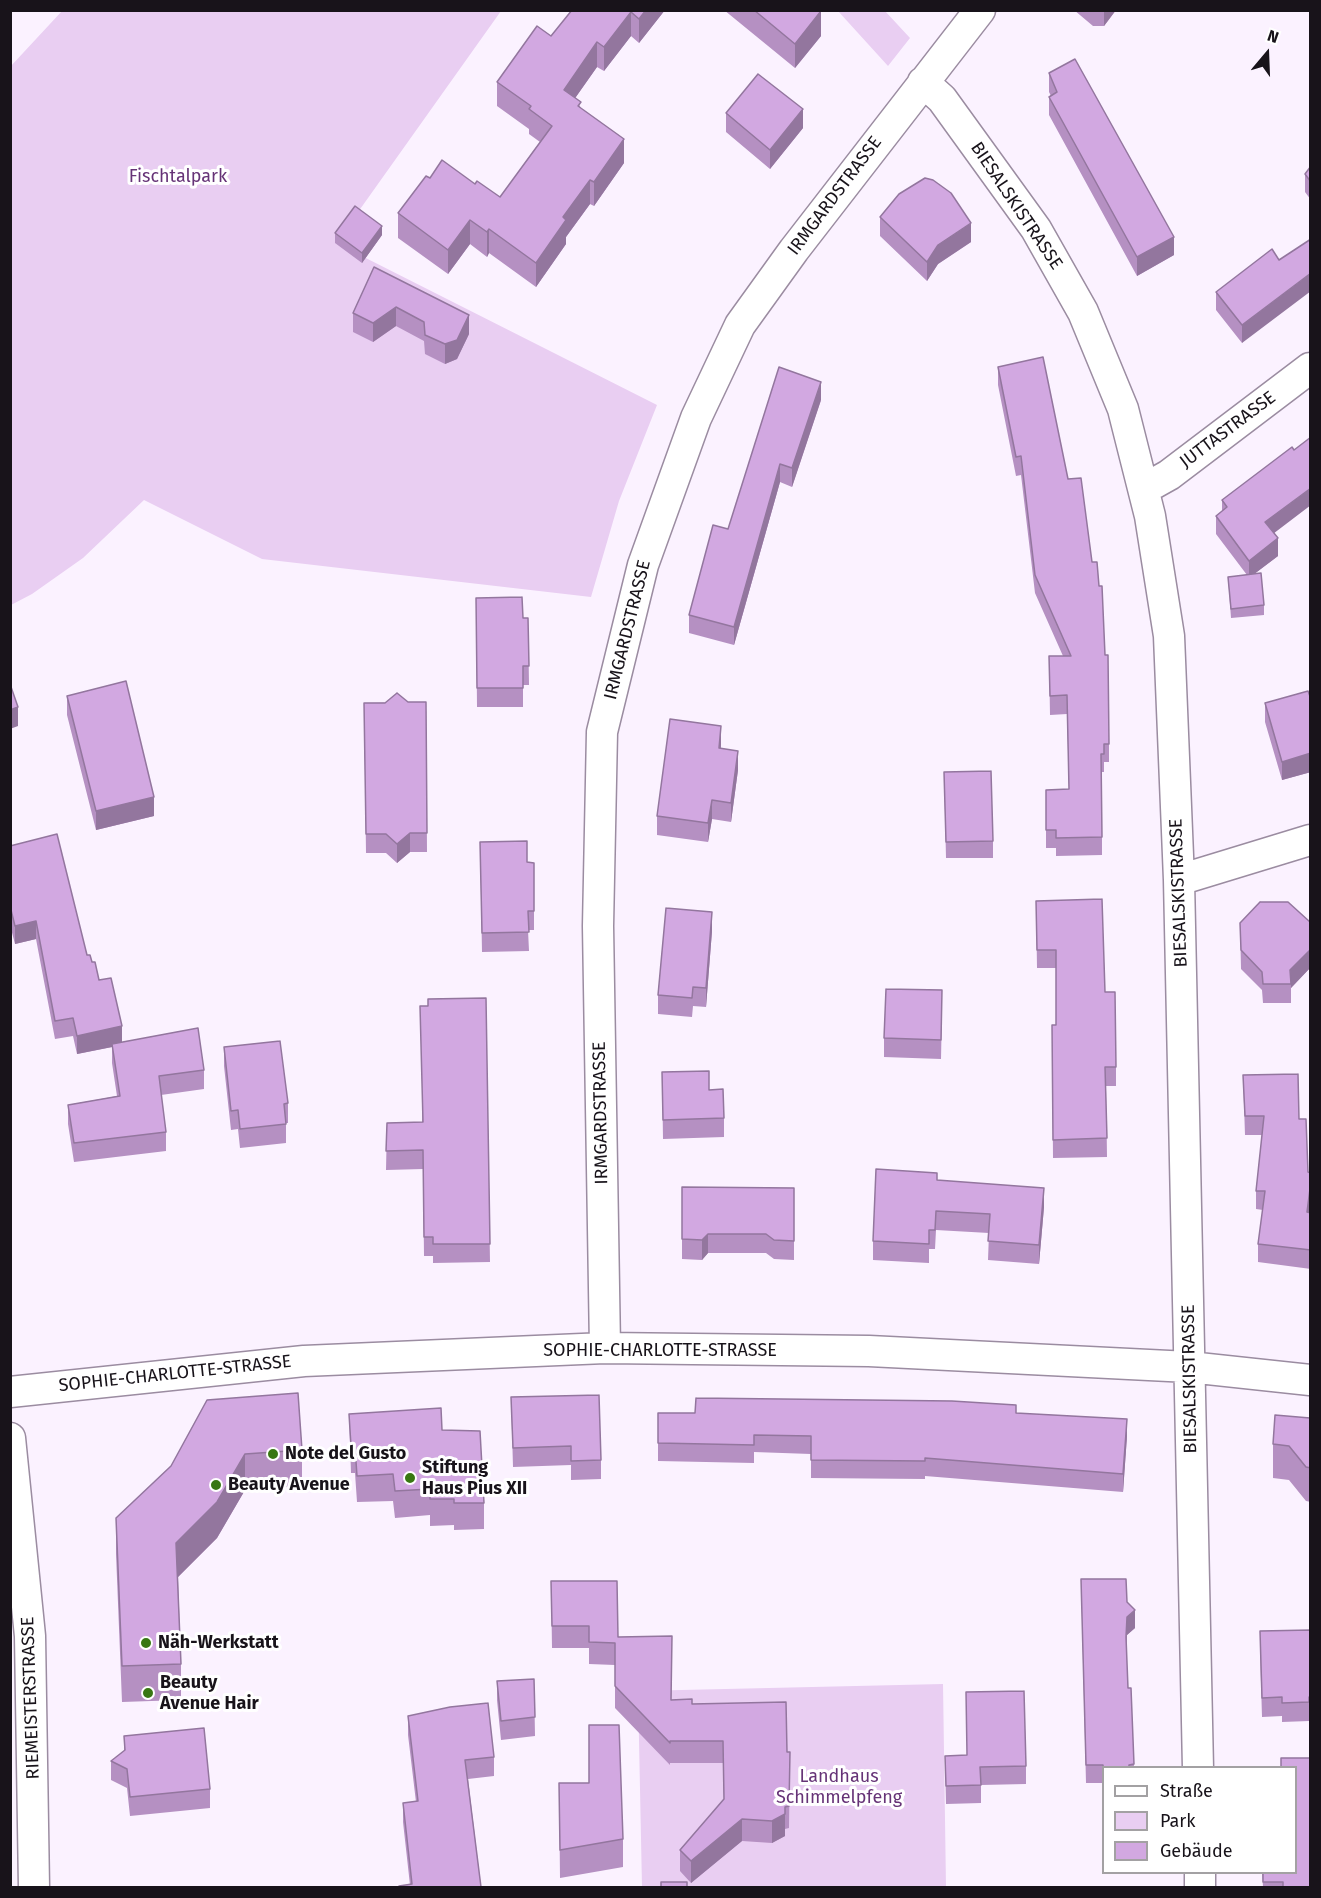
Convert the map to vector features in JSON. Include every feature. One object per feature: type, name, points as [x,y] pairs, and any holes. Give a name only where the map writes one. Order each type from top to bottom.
[{"type":"street","name":"IRMGARDSTRASSE","points":[[605,1348],[598,926],[602,732],[643,565],[696,418],[740,325],[980,10]]},
{"type":"street","name":"BIESALSKISTRASSE","points":[[924,82],[942,99],[1036,229],[1083,312],[1123,409],[1144,489],[1169,636],[1179,880],[1198,1766]]},
{"type":"street","name":"JUTTASTRASSE","points":[[1144,489],[1169,475],[1311,368]]},
{"type":"street","points":[[1179,880],[1311,840]]},
{"type":"street","name":"SOPHIE-CHARLOTTE-STRASSE","points":[[10,1392],[304,1361],[605,1348],[869,1351],[1190,1367],[1311,1380]]},
{"type":"street","name":"RIEMEISTERSTRASSE","points":[[10,1438],[30,1636],[34,1887]]},
{"type":"green space","name":"Fischtalpark","points":[[62,11],[501,11],[336,243],[657,405],[619,501],[591,597],[262,559],[144,500],[83,558],[32,594],[11,605],[10,67]]},
{"type":"green space","points":[[838,11],[885,11],[910,38],[888,66]]},
{"type":"green space","name":"Landhaus Schimmelpfeng","points":[[943,1684],[946,1887],[642,1887],[638,1691]]},
{"type":"building","points":[[572,10],[646,10],[639,19],[631,12],[604,47],[597,42],[564,90],[581,102],[578,106],[624,139],[594,182],[590,180],[563,217],[566,220],[536,263],[489,229],[487,232],[470,220],[448,250],[398,213],[426,176],[430,178],[442,160],[475,184],[477,181],[500,197],[552,126],[529,109],[531,106],[497,82],[537,26],[551,36]]},
{"type":"building","points":[[754,10],[820,10],[821,11],[795,44]]},
{"type":"building","points":[[1075,59],[1174,237],[1137,257],[1049,97],[1057,92],[1049,73]]},
{"type":"building","points":[[758,74],[803,109],[770,150],[726,113]]},
{"type":"building","points":[[1311,166],[1311,182],[1305,174]]},
{"type":"building","points":[[925,178],[933,180],[951,193],[971,223],[938,245],[927,262],[880,217],[899,194]]},
{"type":"building","points":[[355,206],[382,226],[362,253],[335,233]]},
{"type":"building","points":[[1311,239],[1311,273],[1242,325],[1216,292],[1272,249],[1279,260]]},
{"type":"building","points":[[374,267],[469,315],[457,340],[445,344],[425,335],[424,322],[396,307],[373,323],[353,313]]},
{"type":"building","points":[[1043,357],[1068,479],[1081,478],[1092,562],[1097,562],[1099,586],[1102,586],[1105,655],[1108,655],[1109,744],[1104,744],[1104,754],[1101,754],[1102,837],[1056,838],[1056,830],[1046,830],[1046,790],[1069,789],[1067,695],[1050,696],[1049,656],[1071,656],[1035,575],[1021,456],[1016,457],[998,367]]},
{"type":"building","points":[[779,367],[821,382],[792,468],[780,464],[734,627],[689,615],[713,525],[728,529]]},
{"type":"building","points":[[1311,437],[1311,488],[1265,522],[1278,538],[1249,561],[1216,516],[1227,507],[1222,500],[1292,447],[1294,450]]},
{"type":"building","points":[[1261,573],[1264,605],[1231,609],[1228,577]]},
{"type":"building","points":[[522,597],[523,618],[528,618],[529,666],[523,666],[523,688],[477,688],[476,598]]},
{"type":"building","points":[[126,681],[154,797],[96,811],[67,696]]},
{"type":"building","points":[[10,684],[18,707],[10,710]]},
{"type":"building","points":[[1308,691],[1311,699],[1311,753],[1282,762],[1265,703]]},
{"type":"building","points":[[397,693],[408,702],[426,702],[427,833],[410,833],[397,844],[386,834],[366,834],[364,703],[385,703]]},
{"type":"building","points":[[670,719],[721,726],[719,748],[738,751],[731,803],[712,800],[708,823],[657,816]]},
{"type":"building","points":[[991,771],[993,841],[946,842],[944,772]]},
{"type":"building","points":[[57,834],[87,955],[90,955],[92,962],[95,962],[99,980],[111,978],[122,1026],[77,1036],[73,1018],[55,1021],[36,921],[15,926],[10,906],[10,846]]},
{"type":"building","points":[[527,841],[527,862],[534,863],[534,911],[528,911],[529,932],[482,933],[480,842]]},
{"type":"building","points":[[1102,899],[1105,992],[1115,992],[1116,1067],[1105,1067],[1107,1138],[1053,1140],[1052,1025],[1056,1025],[1056,950],[1037,950],[1036,901]]},
{"type":"building","points":[[1260,902],[1288,902],[1310,922],[1310,950],[1290,970],[1291,984],[1263,984],[1262,972],[1241,950],[1240,923]]},
{"type":"building","points":[[666,908],[712,912],[706,988],[693,987],[692,998],[658,995]]},
{"type":"building","points":[[886,989],[942,990],[941,1040],[884,1038]]},
{"type":"building","points":[[486,998],[490,1244],[433,1244],[433,1237],[424,1237],[423,1150],[386,1151],[387,1123],[423,1122],[420,1006],[428,1006],[428,999]]},
{"type":"building","points":[[198,1028],[204,1070],[159,1076],[166,1132],[74,1143],[68,1105],[120,1096],[112,1044]]},
{"type":"building","points":[[280,1041],[288,1103],[284,1104],[286,1124],[240,1129],[238,1110],[231,1111],[224,1047]]},
{"type":"building","points":[[709,1071],[709,1090],[723,1089],[724,1118],[663,1120],[662,1072]]},
{"type":"building","points":[[1298,1074],[1299,1119],[1306,1119],[1308,1172],[1311,1173],[1307,1212],[1311,1213],[1311,1250],[1258,1244],[1265,1191],[1256,1191],[1264,1116],[1245,1116],[1243,1075]]},
{"type":"building","points":[[876,1169],[937,1173],[937,1180],[1044,1188],[1039,1245],[988,1241],[990,1214],[936,1211],[935,1230],[929,1230],[929,1244],[873,1241]]},
{"type":"building","points":[[682,1187],[794,1188],[794,1241],[774,1240],[766,1234],[708,1234],[702,1240],[682,1239]]},
{"type":"building","points":[[298,1393],[302,1450],[245,1454],[217,1502],[176,1543],[181,1664],[122,1666],[116,1518],[171,1466],[207,1400]]},
{"type":"building","points":[[599,1395],[601,1460],[571,1461],[571,1446],[513,1448],[511,1397]]},
{"type":"building","points":[[696,1398],[952,1401],[1016,1405],[1016,1413],[1127,1419],[1123,1474],[925,1458],[925,1461],[811,1460],[811,1436],[754,1435],[754,1445],[658,1443],[658,1413],[695,1413]]},
{"type":"building","points":[[441,1408],[442,1430],[480,1431],[484,1503],[454,1503],[454,1499],[430,1499],[430,1489],[395,1491],[393,1474],[357,1476],[355,1447],[351,1446],[349,1414]]},
{"type":"building","points":[[1275,1415],[1310,1418],[1311,1416],[1311,1468],[1306,1467],[1289,1446],[1273,1444]]},
{"type":"building","points":[[1081,1579],[1126,1579],[1127,1602],[1135,1610],[1127,1617],[1126,1637],[1134,1764],[1129,1766],[1086,1765]]},
{"type":"building","points":[[551,1581],[617,1581],[618,1637],[672,1636],[671,1700],[692,1699],[692,1704],[786,1702],[787,1752],[790,1752],[789,1806],[785,1807],[785,1814],[772,1821],[742,1819],[691,1861],[680,1850],[724,1799],[723,1741],[670,1741],[670,1743],[615,1686],[615,1643],[589,1642],[589,1626],[552,1626]]},
{"type":"building","points":[[1311,1630],[1311,1697],[1309,1697],[1309,1702],[1282,1703],[1282,1697],[1262,1698],[1260,1631]]},
{"type":"building","points":[[534,1679],[535,1717],[501,1721],[497,1681]]},
{"type":"building","points":[[1024,1691],[1026,1766],[980,1767],[981,1785],[946,1786],[945,1756],[967,1755],[966,1692]]},
{"type":"building","points":[[488,1703],[494,1757],[465,1760],[481,1887],[399,1887],[412,1884],[403,1803],[418,1801],[408,1716],[450,1707]]},
{"type":"building","points":[[589,1725],[619,1725],[623,1839],[560,1850],[559,1783],[589,1783]]},
{"type":"building","points":[[204,1728],[210,1789],[130,1797],[127,1769],[111,1761],[125,1750],[124,1736]]},
{"type":"building","points":[[1281,1758],[1311,1758],[1311,1887],[1283,1887],[1283,1882],[1263,1882],[1263,1874],[1297,1874],[1297,1766],[1281,1766]]},
{"type":"building","points":[[661,1882],[687,1882],[687,1887],[661,1887]]},
{"type":"place","name":"Note del Gusto","points":[[273,1454]]},
{"type":"place","name":"Stiftung Haus Pius XII","points":[[410,1478]]},
{"type":"place","name":"Beauty Avenue","points":[[216,1485]]},
{"type":"place","name":"Näh-Werkstatt","points":[[146,1643]]},
{"type":"place","name":"Beauty Avenue Hair","points":[[148,1693]]}]
